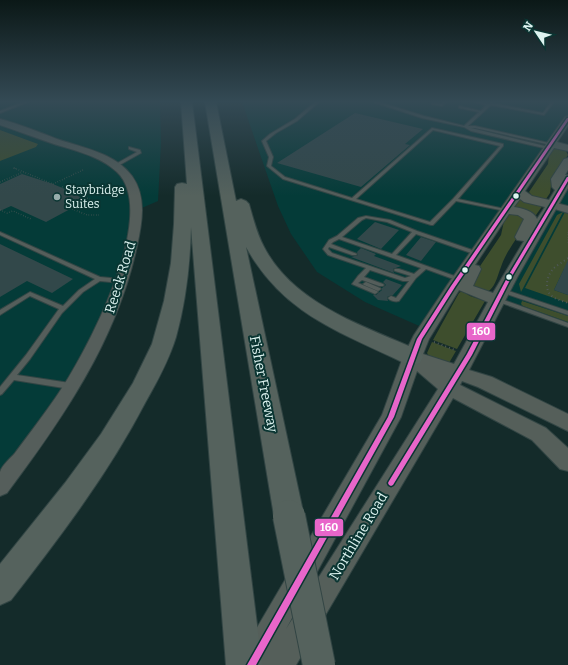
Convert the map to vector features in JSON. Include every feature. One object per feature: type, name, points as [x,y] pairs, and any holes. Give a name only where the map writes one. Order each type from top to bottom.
[{"type":"highway","points":[[189,133],[244,665]]},
{"type":"highway","name":"Fisher Freeway","points":[[215,133],[319,665]]},
{"type":"highway","points":[[217,143],[231,167],[251,237],[261,257],[278,278],[302,299],[328,317],[350,329],[393,347],[412,357]]},
{"type":"highway","points":[[0,589],[64,508],[89,473],[133,404],[155,361],[169,322],[179,268],[183,207],[183,160],[190,144]]},
{"type":"main road","name":"Northline Road","points":[[251,665],[391,417],[412,357],[420,339],[476,253],[559,133]]},
{"type":"main road","points":[[566,133],[563,138],[568,142]]},
{"type":"main road","points":[[550,146],[568,148]]},
{"type":"main road","points":[[518,192],[528,199],[559,200],[557,179],[568,161]]},
{"type":"main road","name":"Northline Road","points":[[280,665],[452,380],[469,355],[503,291],[559,200],[568,178]]},
{"type":"main road","points":[[495,226],[496,236],[466,282],[465,288],[484,296],[503,291],[507,262],[531,220],[526,214],[505,210]]},
{"type":"main road","points":[[412,357],[539,434],[568,462]]},
{"type":"main road","points":[[452,380],[485,382],[568,423]]},
{"type":"street","name":"Reeck Road","points":[[0,487],[48,424],[72,386],[106,324],[131,248],[137,210],[137,198],[131,182],[115,166],[91,153],[32,133]]},
{"type":"street","points":[[559,200],[568,210]]},
{"type":"lane","points":[[273,133],[264,141],[271,157],[269,166],[284,178],[431,224],[455,200],[502,145],[449,133]]},
{"type":"lane","points":[[352,199],[427,133]]},
{"type":"lane","points":[[499,133],[550,146]]},
{"type":"lane","points":[[115,166],[139,152],[130,148]]},
{"type":"lane","points":[[455,200],[505,210]]},
{"type":"lane","points":[[327,247],[331,241],[339,237],[360,219],[366,217],[388,221],[476,253]]},
{"type":"lane","points":[[393,256],[415,232]]},
{"type":"lane","points":[[0,233],[99,279],[121,281]]},
{"type":"lane","points":[[339,237],[458,280]]},
{"type":"lane","points":[[327,247],[354,254]]},
{"type":"lane","points":[[327,247],[330,254],[369,268],[405,280],[414,277]]},
{"type":"lane","points":[[397,295],[425,267]]},
{"type":"lane","points":[[357,280],[369,268]]},
{"type":"lane","points":[[397,270],[414,277]]},
{"type":"lane","points":[[0,392],[64,309],[81,291],[99,279]]},
{"type":"lane","points":[[357,280],[378,288],[357,280]]},
{"type":"lane","points":[[503,291],[568,313]]},
{"type":"lane","points":[[503,291],[568,325]]},
{"type":"lane","points":[[0,313],[30,294],[64,309]]},
{"type":"lane","points":[[12,377],[72,386]]},
{"type":"path","points":[[13,168],[53,184],[83,170]]},
{"type":"path","points":[[0,182],[23,172]]},
{"type":"path","points":[[62,187],[88,198],[86,199],[96,202]]},
{"type":"path","points":[[70,208],[87,215],[99,215]]},
{"type":"path","points":[[0,210],[8,214],[13,211],[31,219]]},
{"type":"path","points":[[568,232],[568,242]]},
{"type":"path","points":[[568,258],[554,268],[548,275],[547,283],[549,293],[553,298],[568,303]]},
{"type":"path","points":[[434,342],[457,350]]},
{"type":"shaded area","points":[[0,133],[161,133],[158,201],[137,210],[106,324],[0,487]]},
{"type":"shaded area","points":[[253,133],[490,133],[548,148],[426,329],[365,302],[317,272],[291,234],[278,206]]},
{"type":"shaded area","points":[[502,133],[558,133],[551,144]]},
{"type":"shaded area","points":[[568,178],[568,325],[498,300]]},
{"type":"green space","points":[[0,133],[8,133],[38,144],[36,147],[0,161]]},
{"type":"green space","points":[[557,148],[566,151],[568,155],[552,179],[550,193],[546,199],[533,197],[529,192],[548,164],[549,154],[553,149]]},
{"type":"green space","points":[[521,198],[543,205],[536,215],[514,208]]},
{"type":"green space","points":[[563,212],[521,292],[519,284],[557,215]]},
{"type":"green space","points":[[565,212],[568,212],[568,270],[564,269],[554,290],[568,295],[568,303],[525,288]]},
{"type":"green space","points":[[513,214],[524,217],[527,222],[506,255],[492,288],[488,291],[480,290],[470,284],[470,281],[501,235],[504,221],[509,215]]},
{"type":"green space","points":[[462,291],[470,296],[485,301],[457,349],[433,340],[459,293]]},
{"type":"green space","points":[[522,301],[568,316],[568,322],[523,306],[521,304]]},
{"type":"green space","points":[[432,342],[456,351],[449,363],[429,356],[427,353]]},
{"type":"building","points":[[324,133],[418,133],[405,144],[410,145],[361,187],[277,163]]},
{"type":"building","name":"Staybridge Suites","points":[[22,174],[53,184],[87,200],[46,222],[11,206],[0,211],[0,184]]},
{"type":"building","points":[[375,222],[399,230],[381,249],[357,239]]},
{"type":"building","points":[[421,237],[436,242],[421,261],[406,255]]},
{"type":"building","points":[[0,244],[73,279],[52,293],[27,281],[0,297]]},
{"type":"building","points":[[361,248],[376,254],[374,256],[401,266],[393,269],[394,273],[351,257],[358,255],[357,252]]},
{"type":"building","points":[[568,260],[568,295],[554,290]]},
{"type":"building","points":[[386,279],[402,285],[393,295],[387,297],[388,301],[378,300],[373,295],[376,295],[382,290],[382,288],[386,285],[383,282]]},
{"type":"transit line","name":"160","points":[[251,665],[391,417],[420,339],[453,287],[558,133]]},
{"type":"transit line","name":"160","points":[[391,483],[469,355],[510,276],[568,178]]},
{"type":"place","name":"Staybridge Suites","points":[[57,197]]}]
